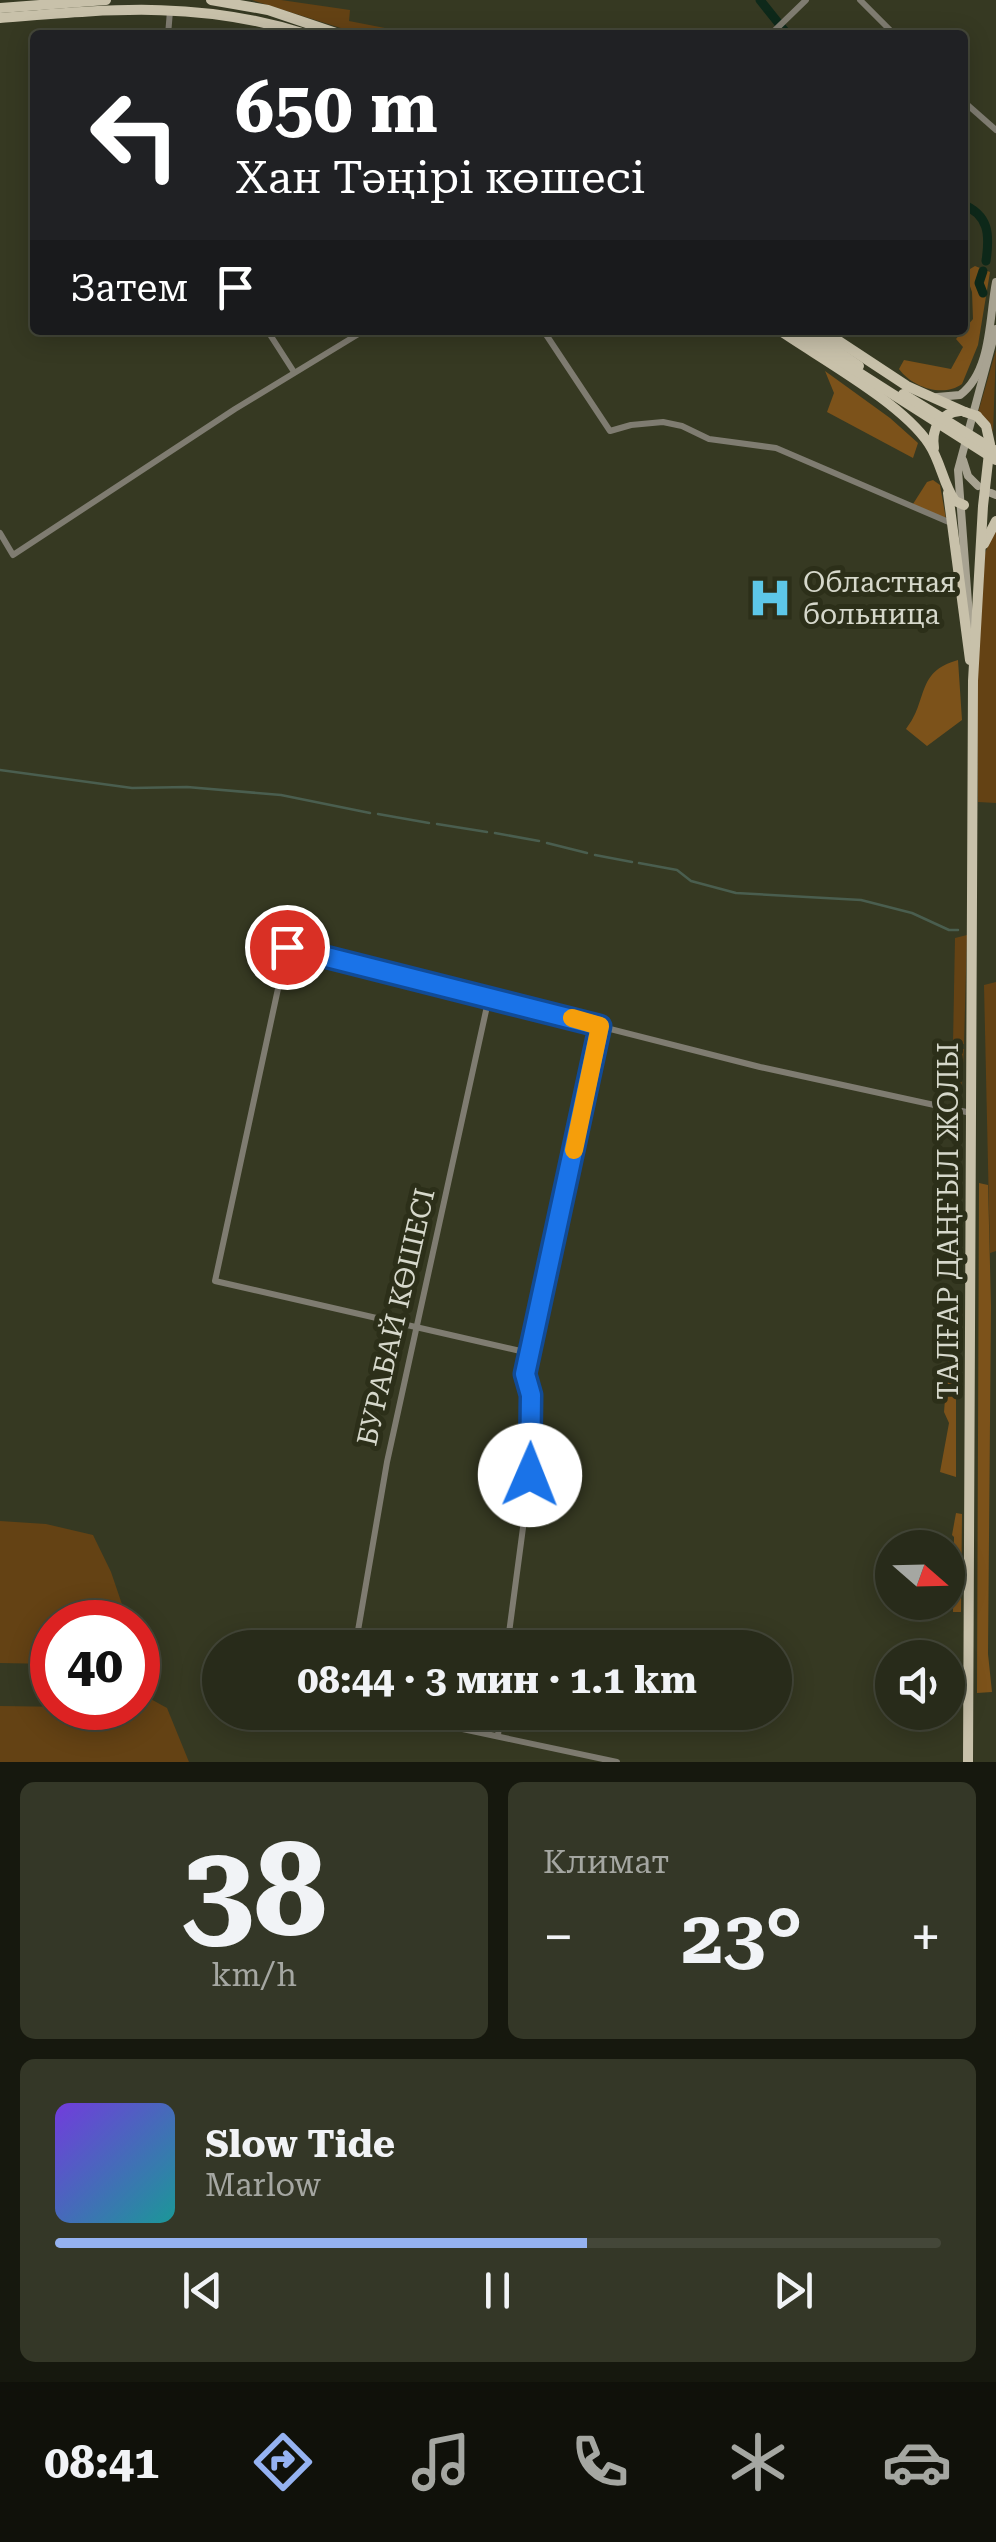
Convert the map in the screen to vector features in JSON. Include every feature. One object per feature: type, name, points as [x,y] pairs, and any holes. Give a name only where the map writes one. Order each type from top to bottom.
[{"type":"main road","points":[[0,8],[106,0]]},
{"type":"main road","points":[[211,0],[268,10],[327,30]]},
{"type":"main road","points":[[0,18],[170,8],[268,22],[293,30]]},
{"type":"main road","points":[[923,394],[953,398],[971,386],[986,346],[996,282]]},
{"type":"main road","points":[[973,681],[958,495],[960,459],[968,415],[989,365],[996,330]]},
{"type":"main road","points":[[786,335],[892,408],[921,434]]},
{"type":"main road","points":[[804,335],[979,445],[996,451]]},
{"type":"main road","points":[[826,335],[923,394],[986,426],[993,462]]},
{"type":"main road","points":[[826,335],[914,394],[915,422],[934,453],[947,488],[973,681]]},
{"type":"main road","points":[[934,453],[933,436],[945,415],[968,415]]},
{"type":"main road","points":[[968,415],[964,464],[969,478],[987,491]]},
{"type":"main road","points":[[973,681],[979,575],[996,436]]},
{"type":"main road","points":[[979,445],[993,462]]},
{"type":"main road","points":[[947,488],[959,503],[975,502],[987,491]]},
{"type":"main road","points":[[979,575],[986,537],[996,521]]},
{"type":"main road","name":"ТАЛҒАР ДАҢҒЫЛ ЖОЛЫ","points":[[968,1762],[973,681]]},
{"type":"street","points":[[775,30],[806,0]]},
{"type":"street","points":[[860,0],[890,30]]},
{"type":"street","points":[[168,30],[170,8]]},
{"type":"street","points":[[968,105],[996,130]]},
{"type":"street","points":[[270,335],[294,372]]},
{"type":"street","points":[[0,533],[14,556],[357,335]]},
{"type":"street","points":[[545,335],[610,431],[664,422],[709,439],[776,448],[952,524]]},
{"type":"street","points":[[529,1353],[215,1281],[287,947],[760,1067],[971,1113]]},
{"type":"street","name":"БУРАБАЙ КӨШЕСІ","points":[[358,1630],[387,1462],[489,997]]},
{"type":"street","points":[[509,1630],[530,1475],[531,1395],[525,1374],[600,1026]]},
{"type":"street","points":[[469,1730],[617,1762]]},
{"type":"street","points":[[498,1730],[498,1736]]},
{"type":"shaded area","points":[[252,0],[350,10],[349,21],[385,28],[347,30]]},
{"type":"shaded area","points":[[975,266],[990,272],[978,345],[962,384],[946,390],[920,385],[899,369],[904,360],[951,369],[963,347],[956,339],[968,335],[968,325],[973,319],[968,270]]},
{"type":"shaded area","points":[[996,350],[993,432],[990,423],[978,413]]},
{"type":"shaded area","points":[[825,371],[918,443],[913,458],[827,412],[834,393]]},
{"type":"shaded area","points":[[933,480],[940,485],[946,519],[913,504],[927,482]]},
{"type":"shaded area","points":[[996,527],[996,803],[978,802],[977,658],[985,553]]},
{"type":"shaded area","points":[[958,660],[962,720],[927,746],[906,729],[929,679],[944,665]]},
{"type":"shaded area","points":[[967,935],[964,1044],[953,1044],[955,938]]},
{"type":"shaded area","points":[[996,982],[996,1251],[990,1253],[984,985]]},
{"type":"shaded area","points":[[953,1049],[964,1049],[960,1107],[951,1104]]},
{"type":"shaded area","points":[[979,1183],[988,1185],[988,1654],[992,1692],[977,1693]]},
{"type":"shaded area","points":[[945,1346],[956,1348],[956,1477],[940,1472],[949,1423],[944,1412],[948,1361]]},
{"type":"shaded area","points":[[956,1513],[962,1514],[962,1530],[953,1530]]},
{"type":"shaded area","points":[[0,1521],[46,1524],[93,1535],[121,1600],[30,1600],[30,1664],[0,1663]]},
{"type":"shaded area","points":[[160,1704],[167,1708],[189,1762],[0,1762],[0,1706],[30,1706],[30,1730],[160,1730]]},
{"type":"waterway","points":[[760,0],[784,30]]},
{"type":"waterway","points":[[968,207],[986,226],[986,261]]},
{"type":"waterway","points":[[983,271],[979,283],[983,293]]},
{"type":"waterway","points":[[0,770],[132,788],[187,787],[281,795],[370,813]]},
{"type":"waterway","points":[[378,814],[429,823]]},
{"type":"waterway","points":[[437,824],[487,832]]},
{"type":"waterway","points":[[495,833],[539,841]]},
{"type":"waterway","points":[[547,843],[587,853]]},
{"type":"waterway","points":[[595,855],[632,862]]},
{"type":"waterway","points":[[639,863],[677,870],[691,881],[736,893],[861,900],[958,930]]},
{"type":"slow traffic","points":[[572,1018],[600,1026],[574,1150]]},
{"type":"place","name":"Областная больница","points":[[770,598]]},
{"type":"route","points":[[287,947],[600,1026],[525,1374],[531,1395],[530,1475]]}]
